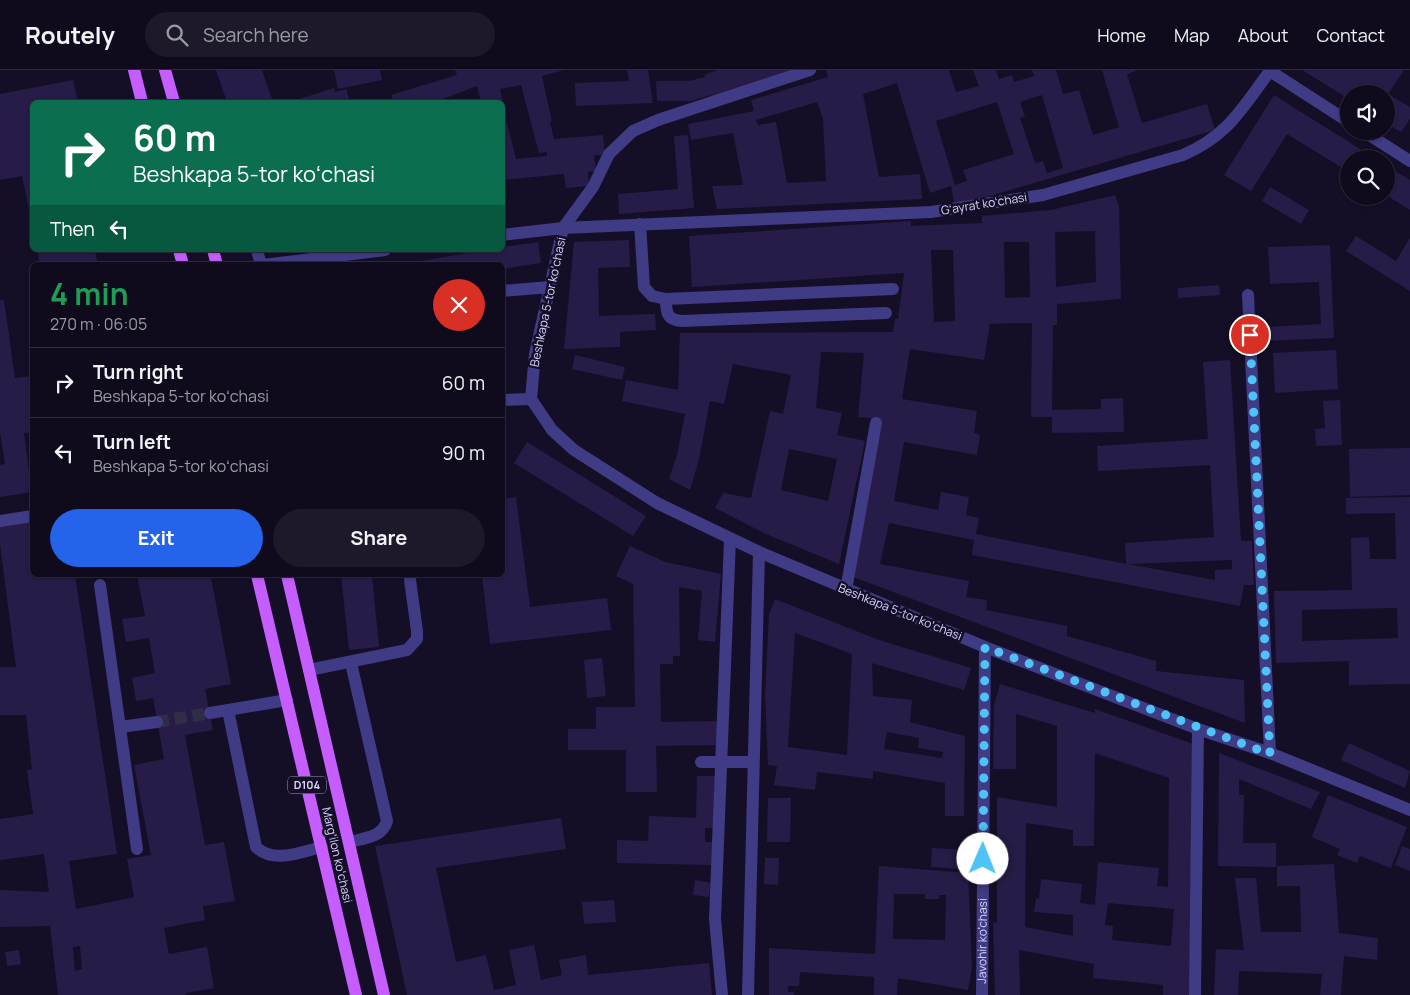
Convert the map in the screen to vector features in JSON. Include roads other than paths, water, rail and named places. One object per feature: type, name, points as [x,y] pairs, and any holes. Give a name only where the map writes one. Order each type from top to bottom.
[{"type":"main road","points":[[134,70],[142,100]]},
{"type":"main road","points":[[165,70],[173,100]]},
{"type":"main road","name":"Margʻilon koʻchasi","points":[[257,577],[356,995]]},
{"type":"main road","name":"Margʻilon koʻchasi","points":[[287,577],[384,995]]},
{"type":"street","points":[[563,228],[593,187],[609,154],[633,131],[658,120],[810,70]]},
{"type":"street","name":"Gʻayrat koʻchasi","points":[[505,235],[563,228],[931,212],[1043,195],[1183,155],[1203,146],[1220,134],[1269,70],[1340,116]]},
{"type":"street","points":[[1377,140],[1410,161]]},
{"type":"street","points":[[640,224],[644,287],[652,296],[666,299],[893,289]]},
{"type":"street","name":"Beshkapa 5-tor koʻchasi","points":[[563,228],[535,354],[532,399],[552,430],[574,450],[657,503],[730,539],[846,590],[985,647],[1198,729],[1270,754],[1410,810]]},
{"type":"street","points":[[287,262],[369,252]]},
{"type":"street","points":[[505,291],[550,287]]},
{"type":"street","points":[[1248,295],[1270,754]]},
{"type":"street","points":[[666,299],[666,312],[668,316],[673,320],[682,321],[886,313]]},
{"type":"street","points":[[505,400],[532,399]]},
{"type":"street","points":[[846,590],[876,423]]},
{"type":"street","points":[[0,521],[30,516]]},
{"type":"street","points":[[722,995],[716,918],[730,539]]},
{"type":"street","points":[[748,995],[759,552]]},
{"type":"street","points":[[309,670],[351,663],[407,650],[417,639],[417,621],[410,580]]},
{"type":"street","points":[[100,585],[137,849]]},
{"type":"street","name":"Javohir ko'chasi","points":[[982,995],[985,647]]},
{"type":"street","points":[[349,842],[376,835],[385,829],[387,821],[351,663]]},
{"type":"street","points":[[210,713],[287,700]]},
{"type":"street","points":[[228,710],[256,847],[262,853],[276,857],[322,847]]},
{"type":"street","points":[[120,727],[157,722]]},
{"type":"street","points":[[1194,995],[1198,729]]},
{"type":"street","points":[[701,762],[753,762]]},
{"type":"tunnel","points":[[157,722],[210,713]]}]
